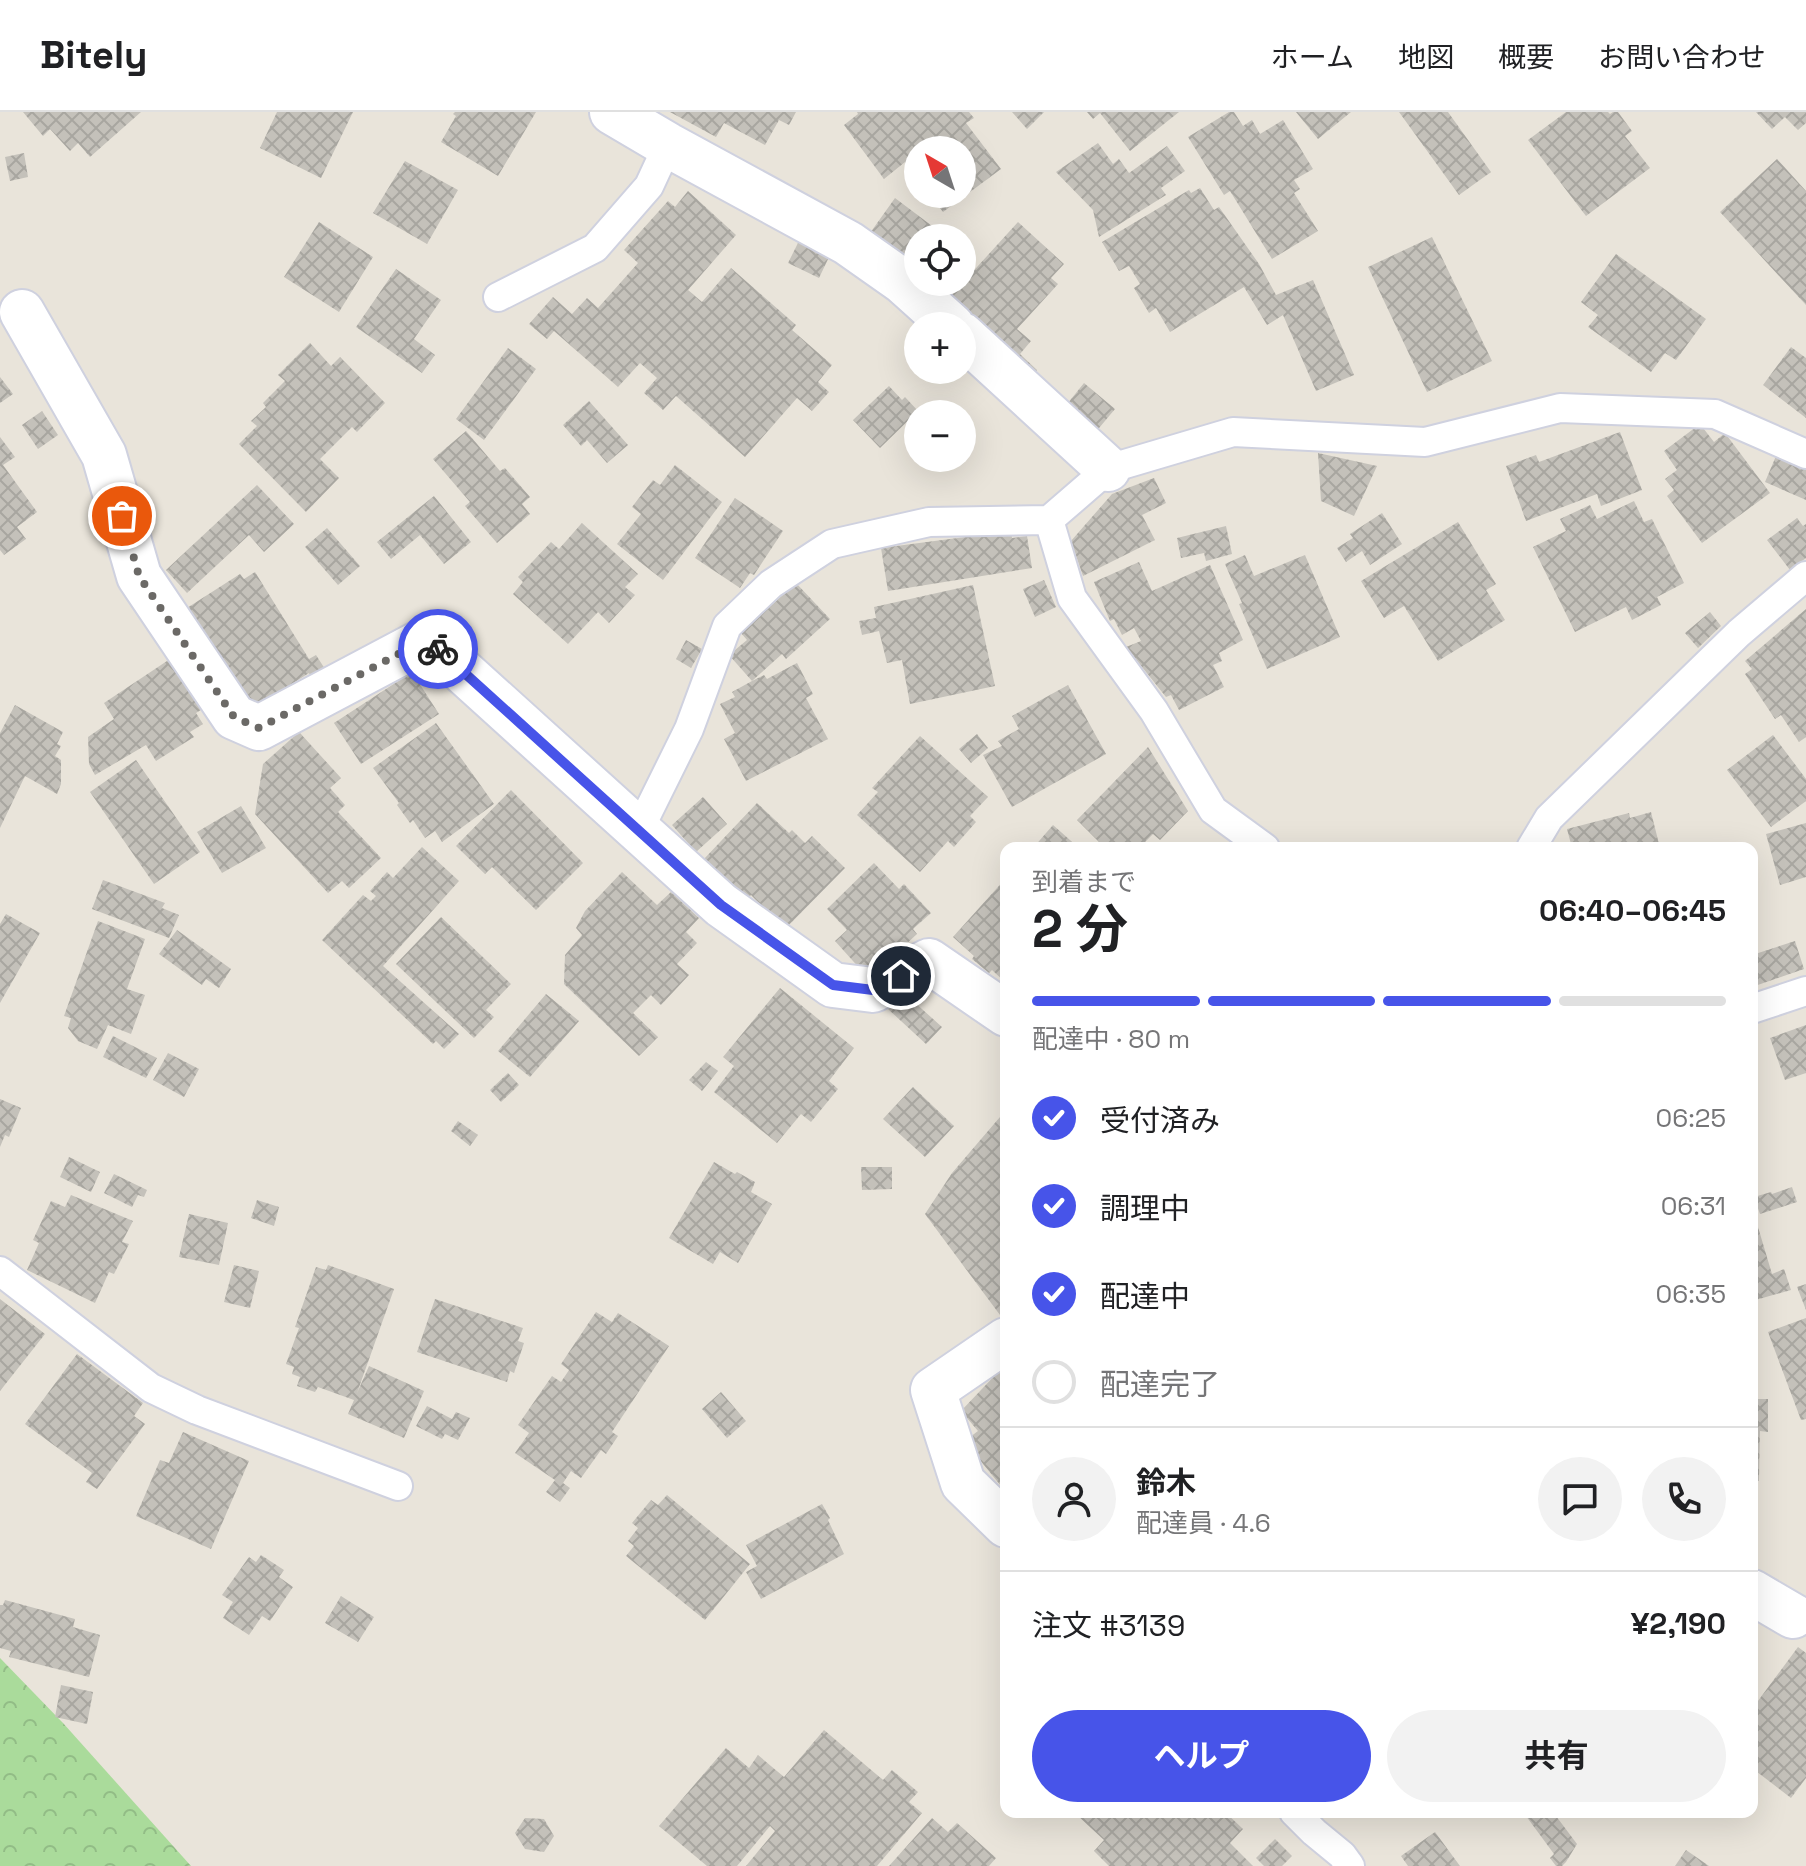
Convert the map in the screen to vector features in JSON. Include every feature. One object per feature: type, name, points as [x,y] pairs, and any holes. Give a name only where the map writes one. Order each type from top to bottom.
[{"type":"street","points":[[612,112],[848,243],[902,281],[936,312]]},
{"type":"street","points":[[11,320],[104,455],[139,576],[234,717],[259,728],[427,639],[721,905],[833,985],[873,990],[929,961],[1000,1010]]},
{"type":"street","points":[[976,348],[1108,469]]},
{"type":"street","points":[[1000,1344],[933,1390],[963,1483],[1000,1519]]},
{"type":"street","points":[[1758,1595],[1802,1620]]},
{"type":"lane","points":[[498,297],[595,248],[649,186],[668,145]]},
{"type":"lane","points":[[639,830],[689,729],[727,626],[771,584],[832,544],[929,522],[1049,520],[1108,469],[1233,432],[1425,442],[1560,408],[1715,414],[1806,454]]},
{"type":"lane","points":[[1049,520],[1072,598],[1154,711],[1213,810],[1257,842]]},
{"type":"lane","points":[[1535,842],[1549,818],[1739,633],[1806,576]]},
{"type":"lane","points":[[1758,1007],[1806,991]]},
{"type":"lane","points":[[0,1271],[151,1388],[197,1410],[398,1486]]},
{"type":"lane","points":[[1300,1818],[1350,1866]]},
{"type":"green space","points":[[0,1658],[63,1723],[191,1866],[0,1866]]},
{"type":"building","points":[[23,112],[141,112],[90,157],[78,143],[70,151],[50,129],[43,136]]},
{"type":"building","points":[[277,112],[353,112],[321,178],[260,148]]},
{"type":"building","points":[[536,112],[498,176],[441,142],[456,116],[453,114]]},
{"type":"building","points":[[670,112],[796,112],[789,125],[779,120],[765,145],[724,123],[716,137]]},
{"type":"building","points":[[969,112],[974,118],[966,123],[976,136],[904,136],[904,163],[884,179],[844,125],[858,114]]},
{"type":"building","points":[[1012,112],[1044,112],[1027,129]]},
{"type":"building","points":[[1087,112],[1179,112],[1130,151],[1100,113],[1093,119]]},
{"type":"building","points":[[1234,112],[1243,126],[1252,120],[1260,134],[1283,120],[1313,169],[1294,180],[1300,189],[1294,193],[1318,231],[1272,259],[1230,191],[1224,195],[1188,137]]},
{"type":"building","points":[[1296,112],[1351,112],[1318,139]]},
{"type":"building","points":[[1399,112],[1448,112],[1491,172],[1459,195]]},
{"type":"building","points":[[1566,112],[1618,112],[1632,131],[1625,136],[1650,168],[1586,216],[1528,140]]},
{"type":"building","points":[[1756,112],[1806,112],[1806,123],[1798,130],[1785,117],[1772,129]]},
{"type":"building","points":[[976,136],[1001,169],[976,188]]},
{"type":"building","points":[[1098,143],[1113,164],[1119,159],[1129,173],[1167,146],[1185,171],[1161,188],[1166,195],[1099,237],[1093,210],[1056,172]]},
{"type":"building","points":[[24,153],[28,177],[10,181],[5,157]]},
{"type":"building","points":[[1777,159],[1806,191],[1806,305],[1720,212]]},
{"type":"building","points":[[405,161],[458,190],[427,244],[373,213]]},
{"type":"building","points":[[1200,188],[1214,210],[1219,207],[1259,264],[1276,295],[1313,280],[1354,375],[1316,391],[1283,315],[1267,325],[1244,287],[1170,332],[1156,308],[1149,313],[1134,288],[1140,284],[1129,266],[1119,271],[1102,242],[1189,190],[1191,193]]},
{"type":"building","points":[[688,191],[736,235],[688,290],[702,302],[731,268],[796,325],[792,330],[832,365],[818,382],[829,392],[812,411],[797,398],[745,457],[676,396],[663,410],[644,393],[657,378],[640,363],[618,387],[554,331],[547,339],[529,324],[553,297],[572,314],[587,298],[598,308],[638,263],[624,250],[668,201],[675,207]]},
{"type":"building","points":[[895,198],[904,208],[929,224],[904,224],[904,259],[870,233]]},
{"type":"building","points":[[319,222],[373,257],[339,312],[284,277]]},
{"type":"building","points":[[1018,222],[1064,264],[1051,278],[1058,284],[1017,329],[1031,341],[1020,354],[1037,370],[1026,382],[976,330],[976,312],[959,312],[947,300],[951,296],[976,296],[976,268]]},
{"type":"building","points":[[1432,237],[1492,361],[1427,392],[1368,267]]},
{"type":"building","points":[[799,241],[830,255],[819,278],[788,263]]},
{"type":"building","points":[[1616,254],[1706,319],[1676,360],[1665,353],[1651,372],[1588,327],[1598,315],[1581,302]]},
{"type":"building","points":[[396,269],[441,300],[414,339],[435,355],[422,373],[356,327]]},
{"type":"building","points":[[310,343],[331,366],[340,357],[385,403],[357,432],[352,427],[320,459],[339,478],[306,512],[239,444],[257,426],[251,421],[266,407],[263,403],[285,381],[278,375]]},
{"type":"building","points":[[1791,347],[1806,358],[1806,418],[1763,385]]},
{"type":"building","points":[[508,348],[536,369],[484,440],[456,419]]},
{"type":"building","points":[[0,377],[13,394],[0,403]]},
{"type":"building","points":[[1084,383],[1115,409],[1089,440],[1059,414]]},
{"type":"building","points":[[889,386],[902,400],[905,397],[908,400],[904,400],[904,425],[880,448],[853,420]]},
{"type":"building","points":[[589,401],[628,445],[607,463],[587,440],[581,446],[563,425]]},
{"type":"building","points":[[42,411],[58,435],[38,449],[22,425]]},
{"type":"building","points":[[1700,424],[1714,442],[1725,433],[1770,493],[1702,543],[1667,496],[1674,490],[1665,479],[1677,470],[1664,451]]},
{"type":"building","points":[[466,431],[500,471],[505,468],[530,497],[522,504],[530,514],[497,543],[465,506],[470,502],[433,459]]},
{"type":"building","points":[[1620,432],[1642,490],[1601,506],[1597,494],[1526,521],[1506,466],[1536,455],[1539,462]]},
{"type":"building","points":[[0,437],[15,457],[3,465],[37,512],[17,527],[26,539],[4,555],[0,550]]},
{"type":"building","points":[[1318,453],[1377,466],[1354,516],[1321,501]]},
{"type":"building","points":[[1776,456],[1806,469],[1806,500],[1765,482]]},
{"type":"building","points":[[675,465],[722,502],[663,580],[617,544],[641,514],[632,507],[653,480],[660,485]]},
{"type":"building","points":[[1154,478],[1166,503],[1142,515],[1155,540],[1083,576],[1071,541],[1112,494]]},
{"type":"building","points":[[257,485],[294,524],[264,552],[249,535],[187,593],[166,570]]},
{"type":"building","points":[[434,496],[471,542],[444,564],[420,535],[391,559],[377,542]]},
{"type":"building","points":[[735,498],[783,531],[754,575],[750,573],[740,588],[695,558]]},
{"type":"building","points":[[1634,501],[1644,522],[1652,519],[1684,583],[1657,597],[1661,605],[1632,620],[1626,607],[1575,632],[1533,547],[1566,531],[1560,519],[1590,505],[1597,519]]},
{"type":"building","points":[[1382,513],[1402,544],[1370,565],[1362,551],[1346,562],[1337,548],[1353,538],[1350,534]]},
{"type":"building","points":[[1797,518],[1803,526],[1806,524],[1806,558],[1790,570],[1767,540]]},
{"type":"building","points":[[1458,522],[1496,584],[1486,590],[1505,620],[1438,661],[1404,606],[1384,618],[1361,581]]},
{"type":"building","points":[[582,523],[638,574],[625,587],[635,595],[609,623],[598,612],[568,644],[513,594],[523,582],[518,577],[551,542],[559,549]]},
{"type":"building","points":[[1226,526],[1232,554],[1206,561],[1204,553],[1181,558],[1177,538]]},
{"type":"building","points":[[327,528],[360,566],[338,585],[305,547]]},
{"type":"building","points":[[1011,531],[1012,538],[1027,536],[1032,568],[888,591],[881,548]]},
{"type":"building","points":[[1245,555],[1254,576],[1305,555],[1340,637],[1267,669],[1225,564]]},
{"type":"building","points":[[1139,562],[1152,591],[1210,565],[1243,640],[1219,653],[1222,661],[1213,665],[1224,687],[1179,710],[1171,695],[1166,697],[1126,647],[1141,641],[1134,628],[1122,635],[1114,619],[1110,621],[1094,582]]},
{"type":"building","points":[[255,572],[309,659],[316,655],[325,669],[311,678],[309,673],[257,706],[252,700],[248,702],[187,608],[240,574],[244,579]]},
{"type":"building","points":[[1044,580],[1056,607],[1035,617],[1023,589]]},
{"type":"building","points":[[796,583],[830,619],[786,659],[782,654],[752,681],[729,655],[747,640],[741,633]]},
{"type":"building","points":[[973,585],[995,686],[910,704],[902,660],[887,663],[879,631],[862,635],[859,621],[876,618],[874,607]]},
{"type":"building","points":[[1806,609],[1806,737],[1799,742],[1781,715],[1775,719],[1745,674],[1752,669],[1745,661]]},
{"type":"building","points":[[1710,612],[1721,626],[1698,648],[1685,633]]},
{"type":"building","points":[[686,640],[702,649],[691,668],[676,659]]},
{"type":"building","points":[[173,657],[204,708],[196,713],[203,724],[190,732],[194,737],[156,761],[146,745],[95,775],[89,764],[88,737],[114,719],[104,703]]},
{"type":"building","points":[[797,663],[813,694],[806,698],[828,739],[746,781],[724,739],[735,733],[720,704],[735,697],[732,692],[764,675],[767,679]]},
{"type":"building","points":[[412,672],[439,714],[361,764],[334,723]]},
{"type":"building","points":[[1068,685],[1106,754],[1012,807],[983,755],[1002,746],[998,741],[1019,729],[1012,716]]},
{"type":"building","points":[[15,705],[63,732],[57,744],[61,746],[55,756],[61,760],[61,784],[57,794],[25,776],[0,828],[0,733]]},
{"type":"building","points":[[436,723],[494,804],[442,842],[435,831],[425,838],[413,820],[410,823],[373,768]]},
{"type":"building","points":[[299,732],[341,778],[330,788],[345,805],[338,812],[381,858],[349,888],[342,881],[328,893],[255,814],[263,764]]},
{"type":"building","points":[[977,734],[988,748],[971,763],[959,749]]},
{"type":"building","points":[[1773,735],[1806,779],[1806,801],[1771,827],[1727,770]]},
{"type":"building","points":[[920,736],[988,797],[970,816],[976,822],[954,847],[948,841],[920,872],[857,815],[878,792],[872,788]]},
{"type":"building","points":[[1148,747],[1188,811],[1160,840],[1153,834],[1145,842],[1099,842],[1077,820]]},
{"type":"building","points":[[136,760],[200,852],[154,884],[90,792]]},
{"type":"building","points":[[511,790],[583,863],[536,910],[492,867],[485,874],[456,846]]},
{"type":"building","points":[[703,797],[727,824],[696,852],[672,825]]},
{"type":"building","points":[[757,803],[789,833],[792,830],[805,843],[812,836],[845,868],[785,929],[751,895],[746,900],[704,859]]},
{"type":"building","points":[[241,806],[266,848],[222,873],[197,832]]},
{"type":"building","points":[[1651,812],[1658,842],[1570,842],[1567,829],[1629,813],[1630,818]]},
{"type":"building","points":[[1806,823],[1806,877],[1780,885],[1766,834]]},
{"type":"building","points":[[1053,825],[1072,842],[1038,842]]},
{"type":"building","points":[[422,847],[459,881],[383,966],[459,1034],[444,1049],[436,1041],[433,1044],[322,940],[363,895],[371,901],[376,896],[370,891],[387,872],[393,878]]},
{"type":"building","points":[[874,863],[899,889],[904,884],[931,913],[913,929],[917,934],[890,959],[883,951],[862,971],[835,941],[847,930],[827,909]]},
{"type":"building","points":[[622,872],[657,905],[671,892],[699,918],[686,932],[697,943],[677,964],[689,975],[661,1005],[651,995],[633,1013],[658,1037],[639,1056],[564,984],[565,955],[582,935],[576,928],[585,911]]},
{"type":"building","points":[[103,880],[165,903],[162,908],[179,915],[169,938],[92,909]]},
{"type":"building","points":[[1000,885],[1000,977],[972,959],[974,956],[953,937]]},
{"type":"building","points":[[6,914],[40,933],[0,1003],[0,924]]},
{"type":"building","points":[[441,917],[511,984],[486,1010],[494,1017],[474,1038],[396,964]]},
{"type":"building","points":[[98,921],[145,939],[127,989],[145,995],[131,1034],[108,1025],[97,1049],[78,1041],[68,1028],[71,1018],[64,1016]]},
{"type":"building","points":[[177,930],[231,969],[219,988],[206,979],[202,985],[159,954]]},
{"type":"building","points":[[1795,941],[1804,969],[1758,985],[1758,953]]},
{"type":"building","points":[[780,988],[854,1048],[829,1081],[838,1089],[811,1122],[801,1114],[777,1143],[714,1092],[734,1066],[723,1057]]},
{"type":"building","points":[[903,992],[942,1027],[926,1044],[888,1009]]},
{"type":"building","points":[[546,994],[579,1021],[530,1077],[498,1051]]},
{"type":"building","points":[[1806,1025],[1806,1073],[1785,1080],[1770,1038]]},
{"type":"building","points":[[113,1036],[157,1058],[146,1078],[103,1057]]},
{"type":"building","points":[[168,1053],[199,1069],[184,1097],[153,1080]]},
{"type":"building","points":[[706,1062],[718,1071],[702,1091],[689,1080]]},
{"type":"building","points":[[508,1073],[519,1085],[501,1102],[490,1090]]},
{"type":"building","points":[[913,1087],[954,1126],[925,1157],[883,1119]]},
{"type":"building","points":[[0,1099],[21,1108],[9,1137],[5,1135],[0,1147]]},
{"type":"building","points":[[1000,1117],[1000,1315],[925,1214],[952,1173]]},
{"type":"building","points":[[458,1121],[478,1135],[470,1146],[451,1131]]},
{"type":"building","points":[[69,1157],[100,1172],[91,1192],[60,1177]]},
{"type":"building","points":[[714,1162],[755,1182],[751,1192],[772,1204],[738,1263],[720,1252],[713,1264],[669,1238]]},
{"type":"building","points":[[861,1167],[892,1167],[892,1189],[862,1190]]},
{"type":"building","points":[[114,1174],[147,1190],[144,1197],[138,1195],[132,1207],[104,1193]]},
{"type":"building","points":[[1792,1187],[1797,1202],[1760,1214],[1758,1196]]},
{"type":"building","points":[[71,1195],[133,1221],[122,1242],[129,1244],[114,1274],[109,1272],[95,1303],[27,1270],[39,1243],[33,1240],[51,1201],[65,1207]]},
{"type":"building","points":[[257,1200],[279,1207],[274,1226],[251,1218]]},
{"type":"building","points":[[189,1214],[228,1223],[219,1265],[179,1257]]},
{"type":"building","points":[[1758,1227],[1772,1274],[1784,1269],[1791,1290],[1758,1299]]},
{"type":"building","points":[[234,1265],[259,1271],[250,1308],[224,1302]]},
{"type":"building","points":[[328,1265],[394,1289],[357,1393],[369,1366],[424,1391],[404,1438],[348,1414],[354,1400],[318,1387],[315,1392],[297,1386],[300,1377],[292,1374],[294,1367],[286,1364],[316,1267],[326,1270]]},
{"type":"building","points":[[1806,1284],[1806,1310],[1797,1287]]},
{"type":"building","points":[[0,1299],[45,1334],[0,1391]]},
{"type":"building","points":[[435,1299],[523,1328],[518,1341],[524,1343],[514,1373],[510,1371],[507,1382],[417,1352]]},
{"type":"building","points":[[596,1312],[612,1322],[618,1313],[669,1346],[612,1432],[618,1436],[606,1454],[601,1450],[581,1478],[571,1471],[563,1483],[570,1488],[560,1502],[546,1492],[555,1480],[515,1453],[529,1433],[518,1425],[552,1376],[561,1382],[569,1370],[561,1364]]},
{"type":"building","points":[[1806,1318],[1806,1419],[1801,1420],[1768,1332]]},
{"type":"building","points":[[77,1354],[143,1403],[134,1416],[145,1424],[97,1489],[86,1482],[92,1473],[25,1424]]},
{"type":"building","points":[[1000,1370],[1000,1485],[979,1459],[970,1437],[978,1431],[961,1411]]},
{"type":"building","points":[[721,1392],[746,1421],[727,1438],[702,1409]]},
{"type":"building","points":[[1758,1399],[1768,1399],[1768,1432],[1760,1431],[1759,1481]]},
{"type":"building","points":[[427,1406],[452,1419],[456,1412],[470,1418],[458,1440],[445,1434],[442,1439],[416,1426]]},
{"type":"building","points":[[183,1432],[249,1461],[211,1549],[136,1516],[160,1460],[169,1463]]},
{"type":"building","points":[[667,1495],[750,1564],[705,1620],[626,1556],[634,1546],[628,1541],[638,1528],[632,1523],[651,1500],[658,1505]]},
{"type":"building","points":[[822,1504],[844,1554],[761,1599],[746,1572],[757,1566],[746,1545]]},
{"type":"building","points":[[261,1555],[284,1570],[279,1577],[293,1587],[270,1621],[262,1616],[249,1635],[223,1618],[233,1602],[222,1595],[249,1557],[256,1562]]},
{"type":"building","points":[[341,1596],[374,1617],[358,1642],[325,1623]]},
{"type":"building","points":[[5,1600],[75,1619],[73,1627],[100,1635],[89,1677],[9,1657],[11,1651],[0,1648],[0,1605]]},
{"type":"building","points":[[1798,1647],[1806,1653],[1806,1778],[1791,1798],[1758,1773],[1758,1701]]},
{"type":"building","points":[[61,1685],[93,1692],[87,1724],[55,1717]]},
{"type":"building","points":[[824,1730],[883,1780],[892,1770],[918,1792],[909,1802],[922,1813],[877,1866],[746,1866],[775,1831],[770,1826],[737,1866],[707,1866],[659,1826],[726,1748],[749,1768],[758,1755],[784,1777]]},
{"type":"building","points":[[525,1818],[544,1819],[554,1836],[544,1852],[525,1849],[515,1833]]},
{"type":"building","points":[[932,1818],[948,1832],[957,1823],[996,1858],[989,1866],[889,1866]]},
{"type":"building","points":[[1080,1818],[1231,1818],[1243,1829],[1230,1843],[1253,1866],[1109,1866],[1094,1851],[1104,1840]]},
{"type":"building","points":[[1527,1818],[1558,1818],[1577,1844],[1562,1866],[1556,1866],[1550,1858],[1554,1854]]},
{"type":"building","points":[[1435,1832],[1460,1866],[1408,1866],[1401,1856]]},
{"type":"building","points":[[1275,1839],[1292,1856],[1282,1866],[1264,1866],[1256,1858]]},
{"type":"building","points":[[1686,1850],[1709,1866],[1675,1866]]},
{"type":"way so far","points":[[122,516],[139,576],[234,717],[259,728],[427,639],[438,649]]},
{"type":"route","points":[[438,649],[721,905],[833,985],[873,990],[901,976]]}]
